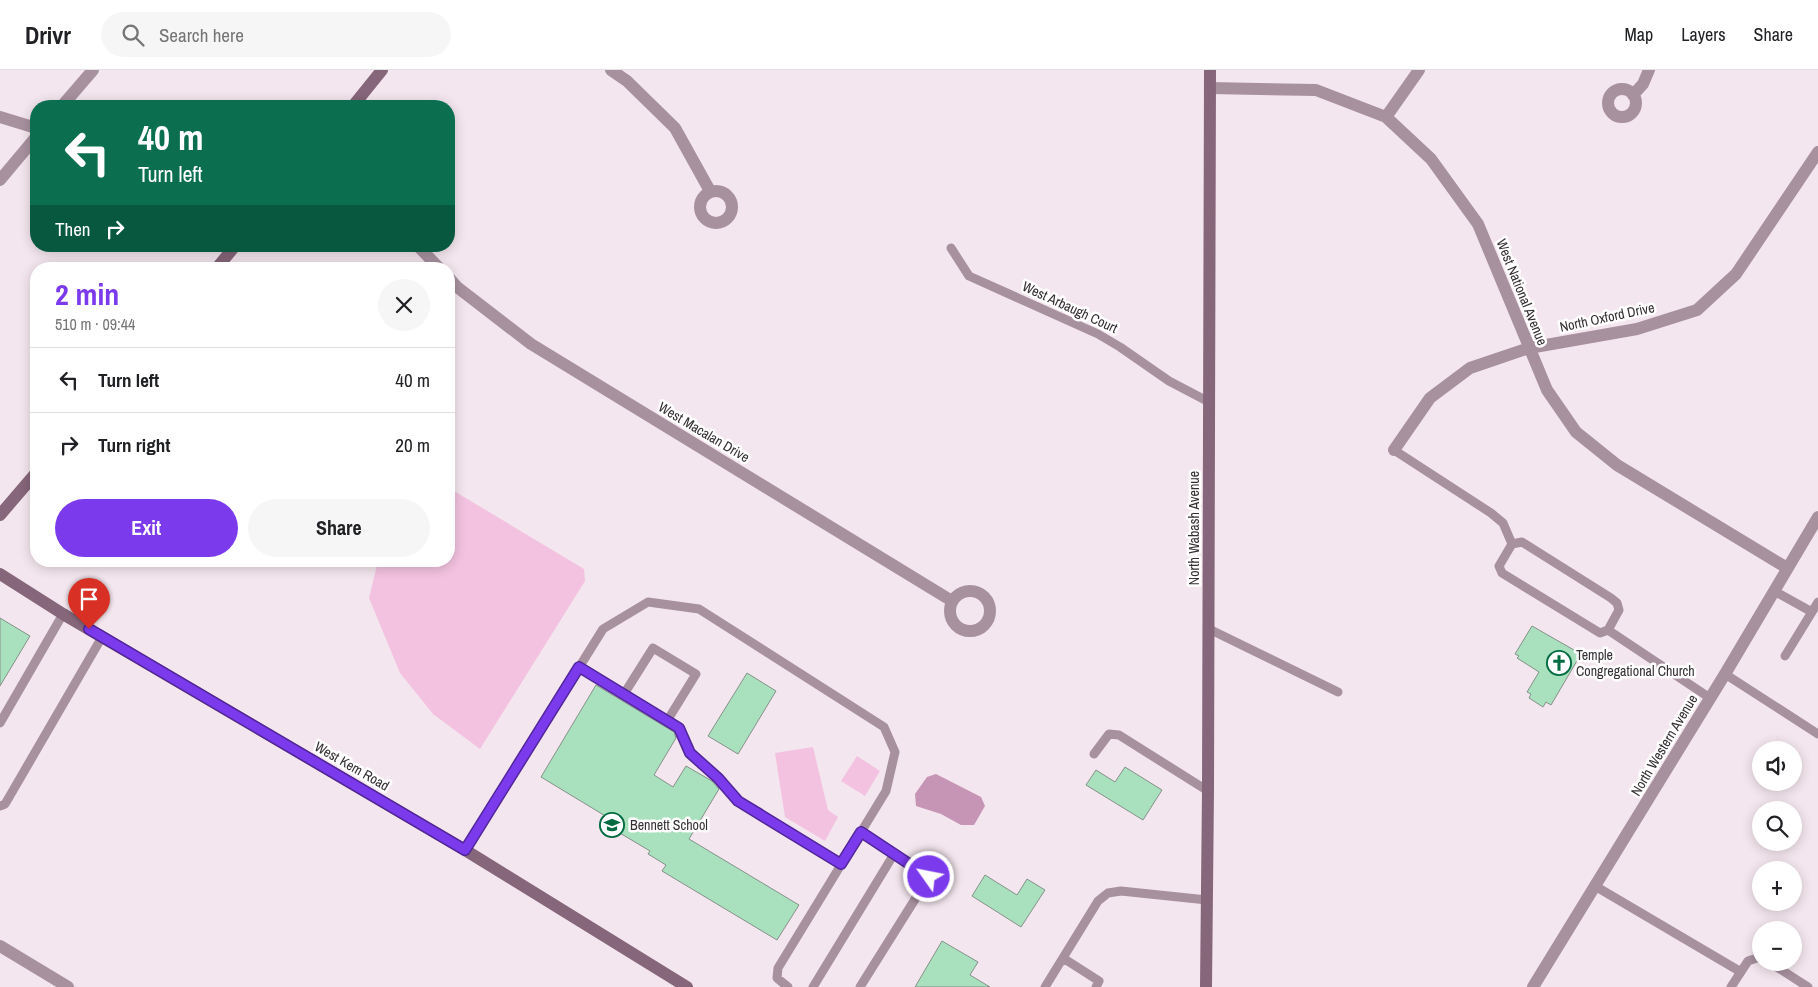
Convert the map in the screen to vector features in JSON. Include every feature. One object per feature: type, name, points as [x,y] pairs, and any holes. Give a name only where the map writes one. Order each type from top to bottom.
[{"type":"street","points":[[67,100],[93,70]]},
{"type":"street","points":[[358,100],[382,70]]},
{"type":"street","points":[[611,70],[627,81],[675,128],[710,191]]},
{"type":"street","name":"North Wabash Avenue","points":[[1206,987],[1210,70]]},
{"type":"street","points":[[1386,118],[1419,70]]},
{"type":"street","points":[[1633,95],[1643,84],[1649,70]]},
{"type":"street","name":"West National Avenue","points":[[1210,88],[1316,90],[1386,118],[1431,159],[1478,224],[1547,390],[1576,432],[1617,465],[1787,568]]},
{"type":"street","points":[[0,117],[30,126]]},
{"type":"street","points":[[0,180],[30,144]]},
{"type":"street","name":"North Oxford Drive","points":[[1394,450],[1430,398],[1470,368],[1529,348],[1637,329],[1696,310],[1736,274],[1818,152]]},
{"type":"street","points":[[222,262],[230,252]]},
{"type":"street","points":[[424,252],[433,262]]},
{"type":"street","name":"West Macalan Drive","points":[[455,285],[531,344],[952,601]]},
{"type":"street","points":[[0,515],[30,480]]},
{"type":"street","name":"North Western Avenue","points":[[1536,986],[1818,517]]},
{"type":"street","name":"West Kem Road","points":[[0,574],[63,614],[465,850],[687,987]]},
{"type":"street","points":[[0,946],[68,987]]},
{"type":"lane","name":"West Arbaugh Court","points":[[951,248],[969,276],[1098,334],[1169,381],[1209,402]]},
{"type":"lane","points":[[1394,450],[1491,513],[1503,523],[1512,544]]},
{"type":"lane","points":[[1522,542],[1617,603],[1620,610],[1608,630],[1600,633],[1502,573],[1499,566],[1512,544],[1522,542]]},
{"type":"lane","points":[[1774,591],[1812,612]]},
{"type":"lane","points":[[465,850],[603,628],[648,602],[699,609],[884,727],[895,752],[886,791],[778,968],[777,978],[788,987]]},
{"type":"lane","points":[[1785,656],[1818,602]]},
{"type":"lane","points":[[0,723],[63,614]]},
{"type":"lane","points":[[1208,629],[1338,692]]},
{"type":"lane","points":[[1608,630],[1710,698]]},
{"type":"lane","points":[[0,806],[8,799],[102,637]]},
{"type":"lane","points":[[624,694],[653,648],[696,674],[667,721]]},
{"type":"lane","points":[[579,667],[679,728],[690,753],[718,778],[738,801],[841,864]]},
{"type":"lane","points":[[1725,674],[1818,734]]},
{"type":"lane","points":[[1094,754],[1109,734],[1118,735],[1208,791]]},
{"type":"lane","points":[[860,987],[929,877],[861,832]]},
{"type":"lane","points":[[813,987],[894,854]]},
{"type":"lane","points":[[1595,886],[1741,972]]},
{"type":"lane","points":[[1045,987],[1098,901],[1108,893],[1121,891],[1207,900]]},
{"type":"lane","points":[[1062,958],[1099,981],[1096,987]]},
{"type":"lane","points":[[1732,987],[1748,961],[1752,960]]},
{"type":"lane","points":[[1783,971],[1808,987]]},
{"type":"shaded area","points":[[455,492],[584,569],[585,581],[480,749],[433,714],[400,673],[369,598],[377,567],[455,567]]},
{"type":"shaded area","points":[[813,747],[828,810],[838,817],[825,841],[785,817],[775,753]]},
{"type":"shaded area","points":[[857,756],[880,771],[865,796],[841,781]]},
{"type":"shaded area","points":[[936,774],[981,797],[985,806],[974,825],[961,825],[941,814],[916,806],[915,794],[927,777]]},
{"type":"building","points":[[0,618],[30,636],[0,686]]},
{"type":"building","points":[[1532,626],[1581,654],[1551,705],[1546,702],[1543,707],[1529,698],[1531,694],[1527,692],[1539,672],[1517,658],[1519,656],[1515,654]]},
{"type":"building","points":[[747,673],[776,691],[738,754],[708,736]]},
{"type":"building","points":[[596,685],[674,732],[676,738],[654,775],[673,787],[686,766],[712,781],[719,789],[689,839],[799,905],[777,940],[662,871],[666,865],[648,854],[650,851],[603,823],[607,817],[541,777]]},
{"type":"building","points":[[1125,767],[1162,790],[1143,820],[1086,785],[1096,770],[1115,782]]},
{"type":"building","points":[[985,875],[1017,895],[1027,879],[1045,890],[1021,927],[972,896]]},
{"type":"building","points":[[942,941],[978,962],[970,975],[990,987],[915,987]]},
{"type":"place","name":"Temple Congregational Church","points":[[1559,663]]},
{"type":"place","name":"Bennett School","points":[[612,825]]},
{"type":"route","points":[[89,629],[465,850],[579,667],[679,728],[690,753],[718,778],[738,801],[841,864],[861,832],[929,877]]}]
